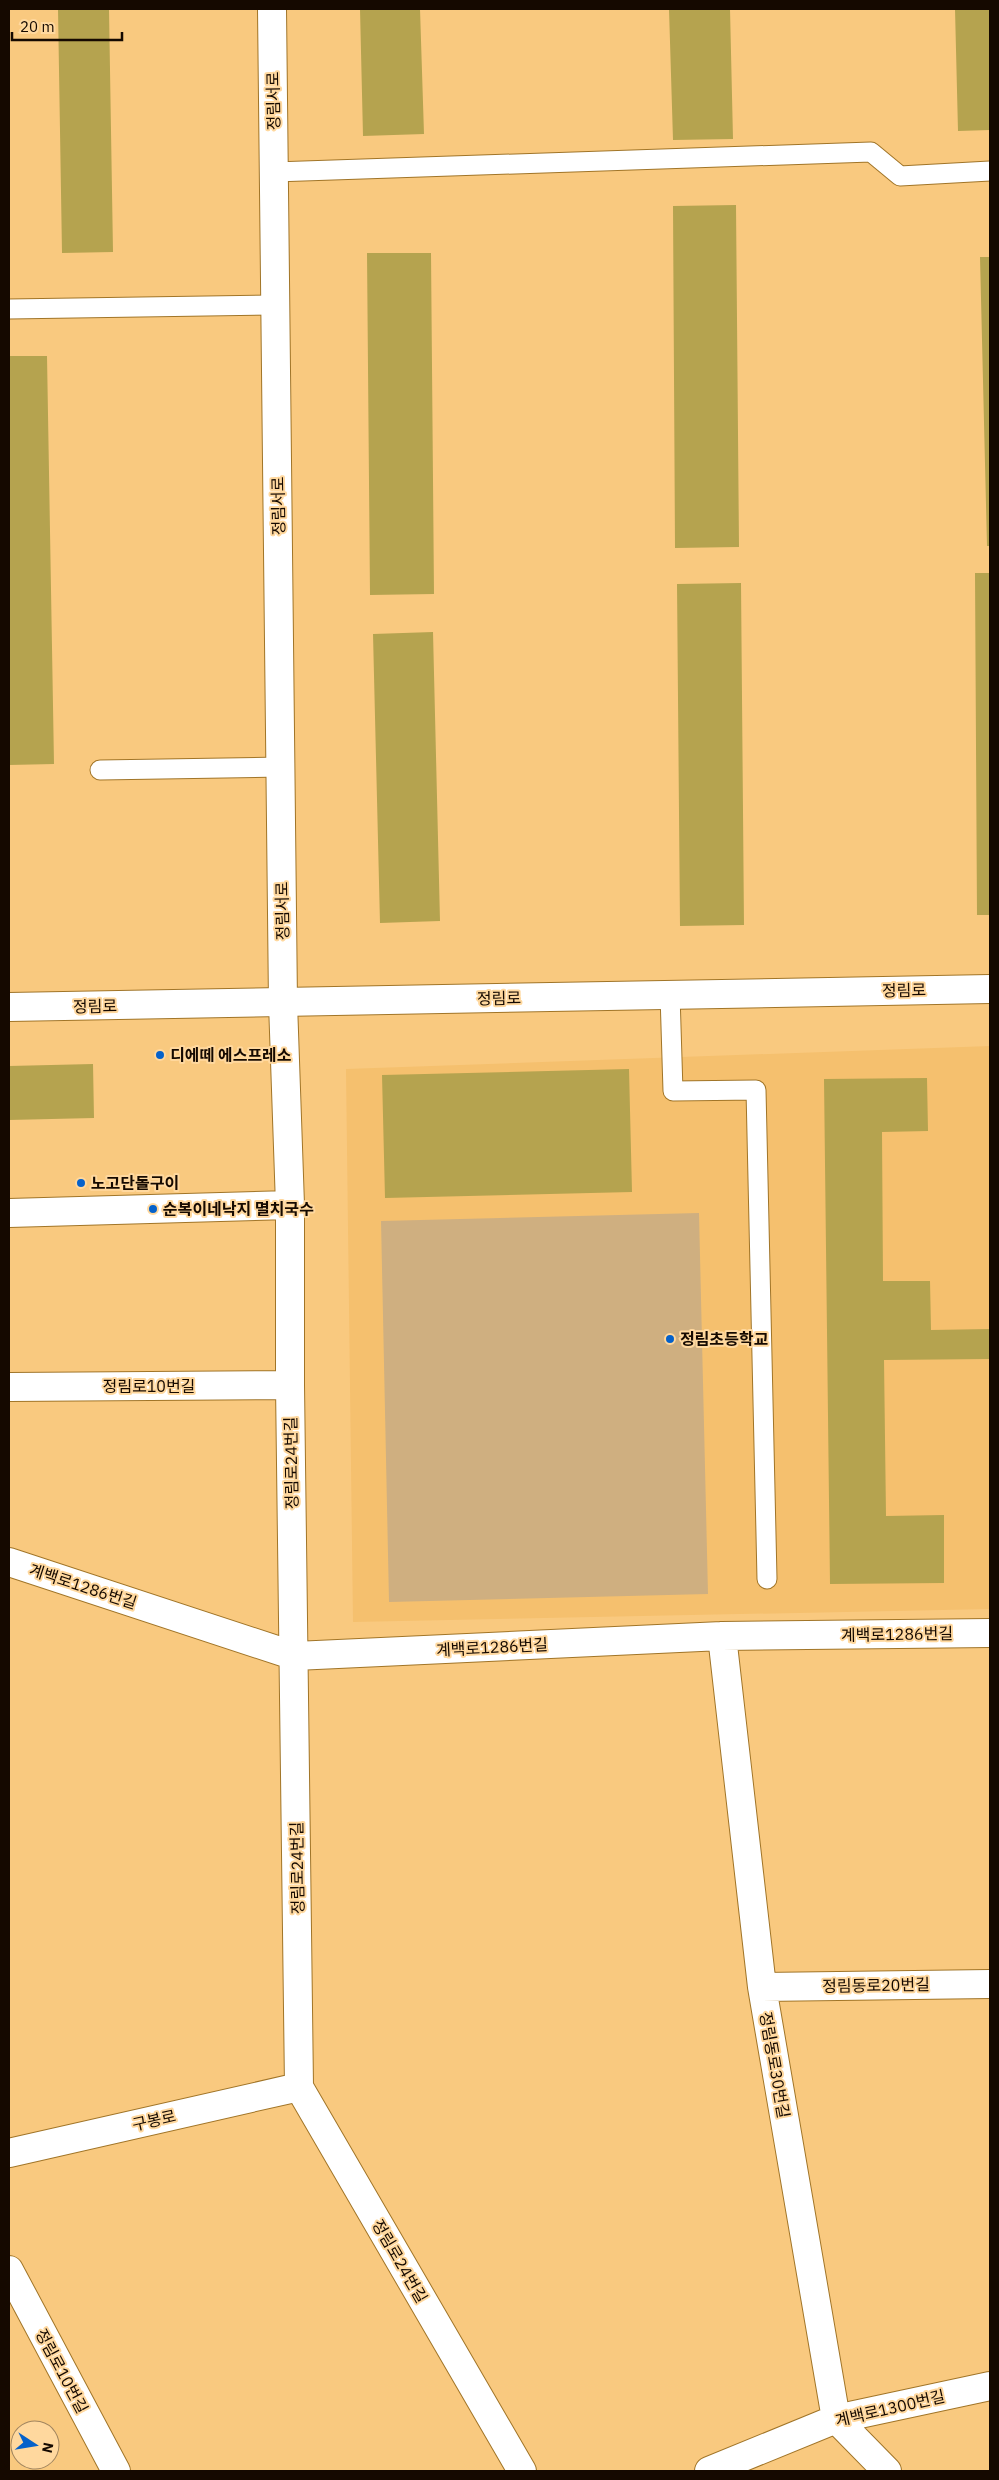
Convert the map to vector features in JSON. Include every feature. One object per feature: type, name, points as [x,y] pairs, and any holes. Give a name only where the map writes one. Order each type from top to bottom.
[{"type":"street","name":"정림서로","points":[[272,9],[283,1003]]},
{"type":"street","name":"정림로","points":[[9,1007],[990,989]]},
{"type":"street","name":"정림로24번길","points":[[283,1003],[290,1205],[290,1385],[295,1656],[299,2087],[522,2471]]},
{"type":"street","points":[[9,1213],[290,1205]]},
{"type":"street","name":"정림로10번길","points":[[9,1387],[290,1385]]},
{"type":"street","name":"계백로1286번길","points":[[9,1562],[295,1656],[722,1636],[990,1633]]},
{"type":"street","name":"정림동로30번길","points":[[722,1636],[762,1987],[836,2419]]},
{"type":"street","name":"정림동로20번길","points":[[762,1987],[990,1984]]},
{"type":"street","name":"구봉로","points":[[9,2153],[299,2087]]},
{"type":"street","name":"정림로10번길","points":[[9,2270],[116,2471]]},
{"type":"street","name":"계백로1300번길","points":[[709,2471],[836,2419],[990,2386]]},
{"type":"street","points":[[836,2419],[887,2471]]},
{"type":"lane","points":[[274,172],[871,152],[900,176],[990,171]]},
{"type":"lane","points":[[9,309],[276,305]]},
{"type":"lane","points":[[100,770],[280,767]]},
{"type":"lane","points":[[670,994],[673,1091],[756,1090],[767,1579]]},
{"type":"shaded area","name":"정림초등학교","points":[[990,1046],[990,1609],[353,1622],[346,1069]]},
{"type":"shaded area","points":[[699,1213],[708,1594],[389,1602],[381,1221]]},
{"type":"building","points":[[58,9],[109,9],[113,252],[62,253]]},
{"type":"building","points":[[360,9],[420,9],[424,134],[363,136]]},
{"type":"building","points":[[669,9],[730,9],[733,139],[673,140]]},
{"type":"building","points":[[955,9],[990,9],[990,130],[958,131]]},
{"type":"building","points":[[736,205],[739,547],[675,548],[673,206]]},
{"type":"building","points":[[367,253],[431,253],[434,594],[370,595]]},
{"type":"building","points":[[980,257],[990,257],[990,546],[987,546]]},
{"type":"building","points":[[9,356],[47,356],[54,764],[9,765]]},
{"type":"building","points":[[975,573],[990,573],[990,915],[977,915]]},
{"type":"building","points":[[741,583],[744,925],[680,926],[677,584]]},
{"type":"building","points":[[433,632],[440,921],[380,923],[373,634]]},
{"type":"building","points":[[93,1064],[94,1118],[9,1120],[9,1066]]},
{"type":"building","points":[[629,1069],[632,1192],[385,1198],[382,1075]]},
{"type":"building","points":[[927,1078],[928,1131],[882,1132],[883,1281],[930,1281],[931,1330],[990,1329],[990,1359],[884,1360],[886,1516],[944,1515],[944,1583],[830,1584],[824,1079]]},
{"type":"place","name":"디에떼 에스프레소","points":[[160,1055]]},
{"type":"place","name":"노고단돌구이","points":[[81,1183]]},
{"type":"place","name":"순복이네낙지 멸치국수","points":[[153,1209]]},
{"type":"place","name":"정림초등학교","points":[[670,1339]]}]
